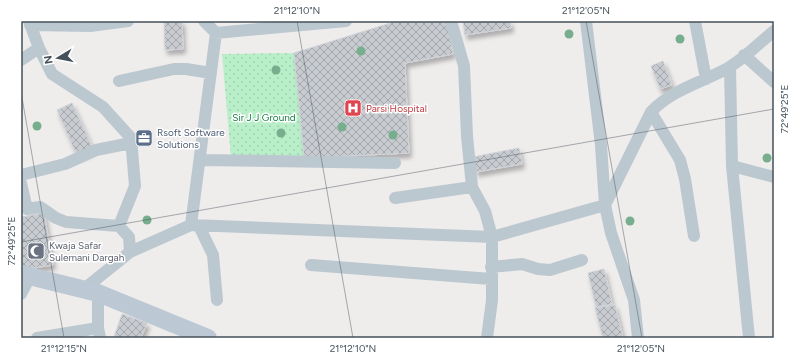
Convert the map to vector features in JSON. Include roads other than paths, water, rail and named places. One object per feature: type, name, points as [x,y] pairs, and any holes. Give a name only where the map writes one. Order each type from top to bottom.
[{"type":"main road","points":[[26,275],[91,291],[208,338]]},
{"type":"street","points":[[119,226],[135,186],[131,138],[103,107],[52,74],[39,48],[30,23],[90,26],[128,21]]},
{"type":"street","points":[[204,21],[216,33]]},
{"type":"street","points":[[216,33],[346,21]]},
{"type":"street","points":[[451,21],[464,66],[467,136],[472,187],[485,211],[492,237],[492,300],[487,338]]},
{"type":"street","points":[[586,21],[601,145],[605,205],[611,233],[634,300],[638,338]]},
{"type":"street","points":[[695,21],[706,79]]},
{"type":"street","points":[[37,338],[99,333],[91,291],[130,252],[195,226],[492,237],[605,205],[651,112],[667,98],[730,67],[774,31]]},
{"type":"street","points":[[216,33],[200,160],[195,226],[213,255],[217,300]]},
{"type":"street","points":[[21,60],[39,48]]},
{"type":"street","points":[[744,55],[774,82]]},
{"type":"street","points":[[730,67],[732,166],[749,338]]},
{"type":"street","points":[[119,81],[174,69],[186,69],[211,73]]},
{"type":"street","points":[[651,112],[680,160],[685,179],[694,236]]},
{"type":"street","points":[[21,175],[65,164],[96,150],[131,143]]},
{"type":"street","points":[[200,160],[395,163]]},
{"type":"street","points":[[732,166],[774,177]]},
{"type":"street","points":[[21,183],[27,210],[40,207],[56,218],[66,222],[119,226],[129,237],[130,252]]},
{"type":"street","points":[[394,198],[472,187]]},
{"type":"street","points":[[311,266],[491,273],[522,264],[538,270],[550,270],[582,260]]},
{"type":"street","points":[[21,294],[26,275]]},
{"type":"place","name":"Parsi Hospital","points":[[353,108]]},
{"type":"place","name":"Rsoft Software Solutions","points":[[144,138]]},
{"type":"place","name":"Kwaja Safar Sulemani Dargah","points":[[36,251]]},
{"type":"park label","name":"Sir J J Ground","points":[[264,117]]}]
